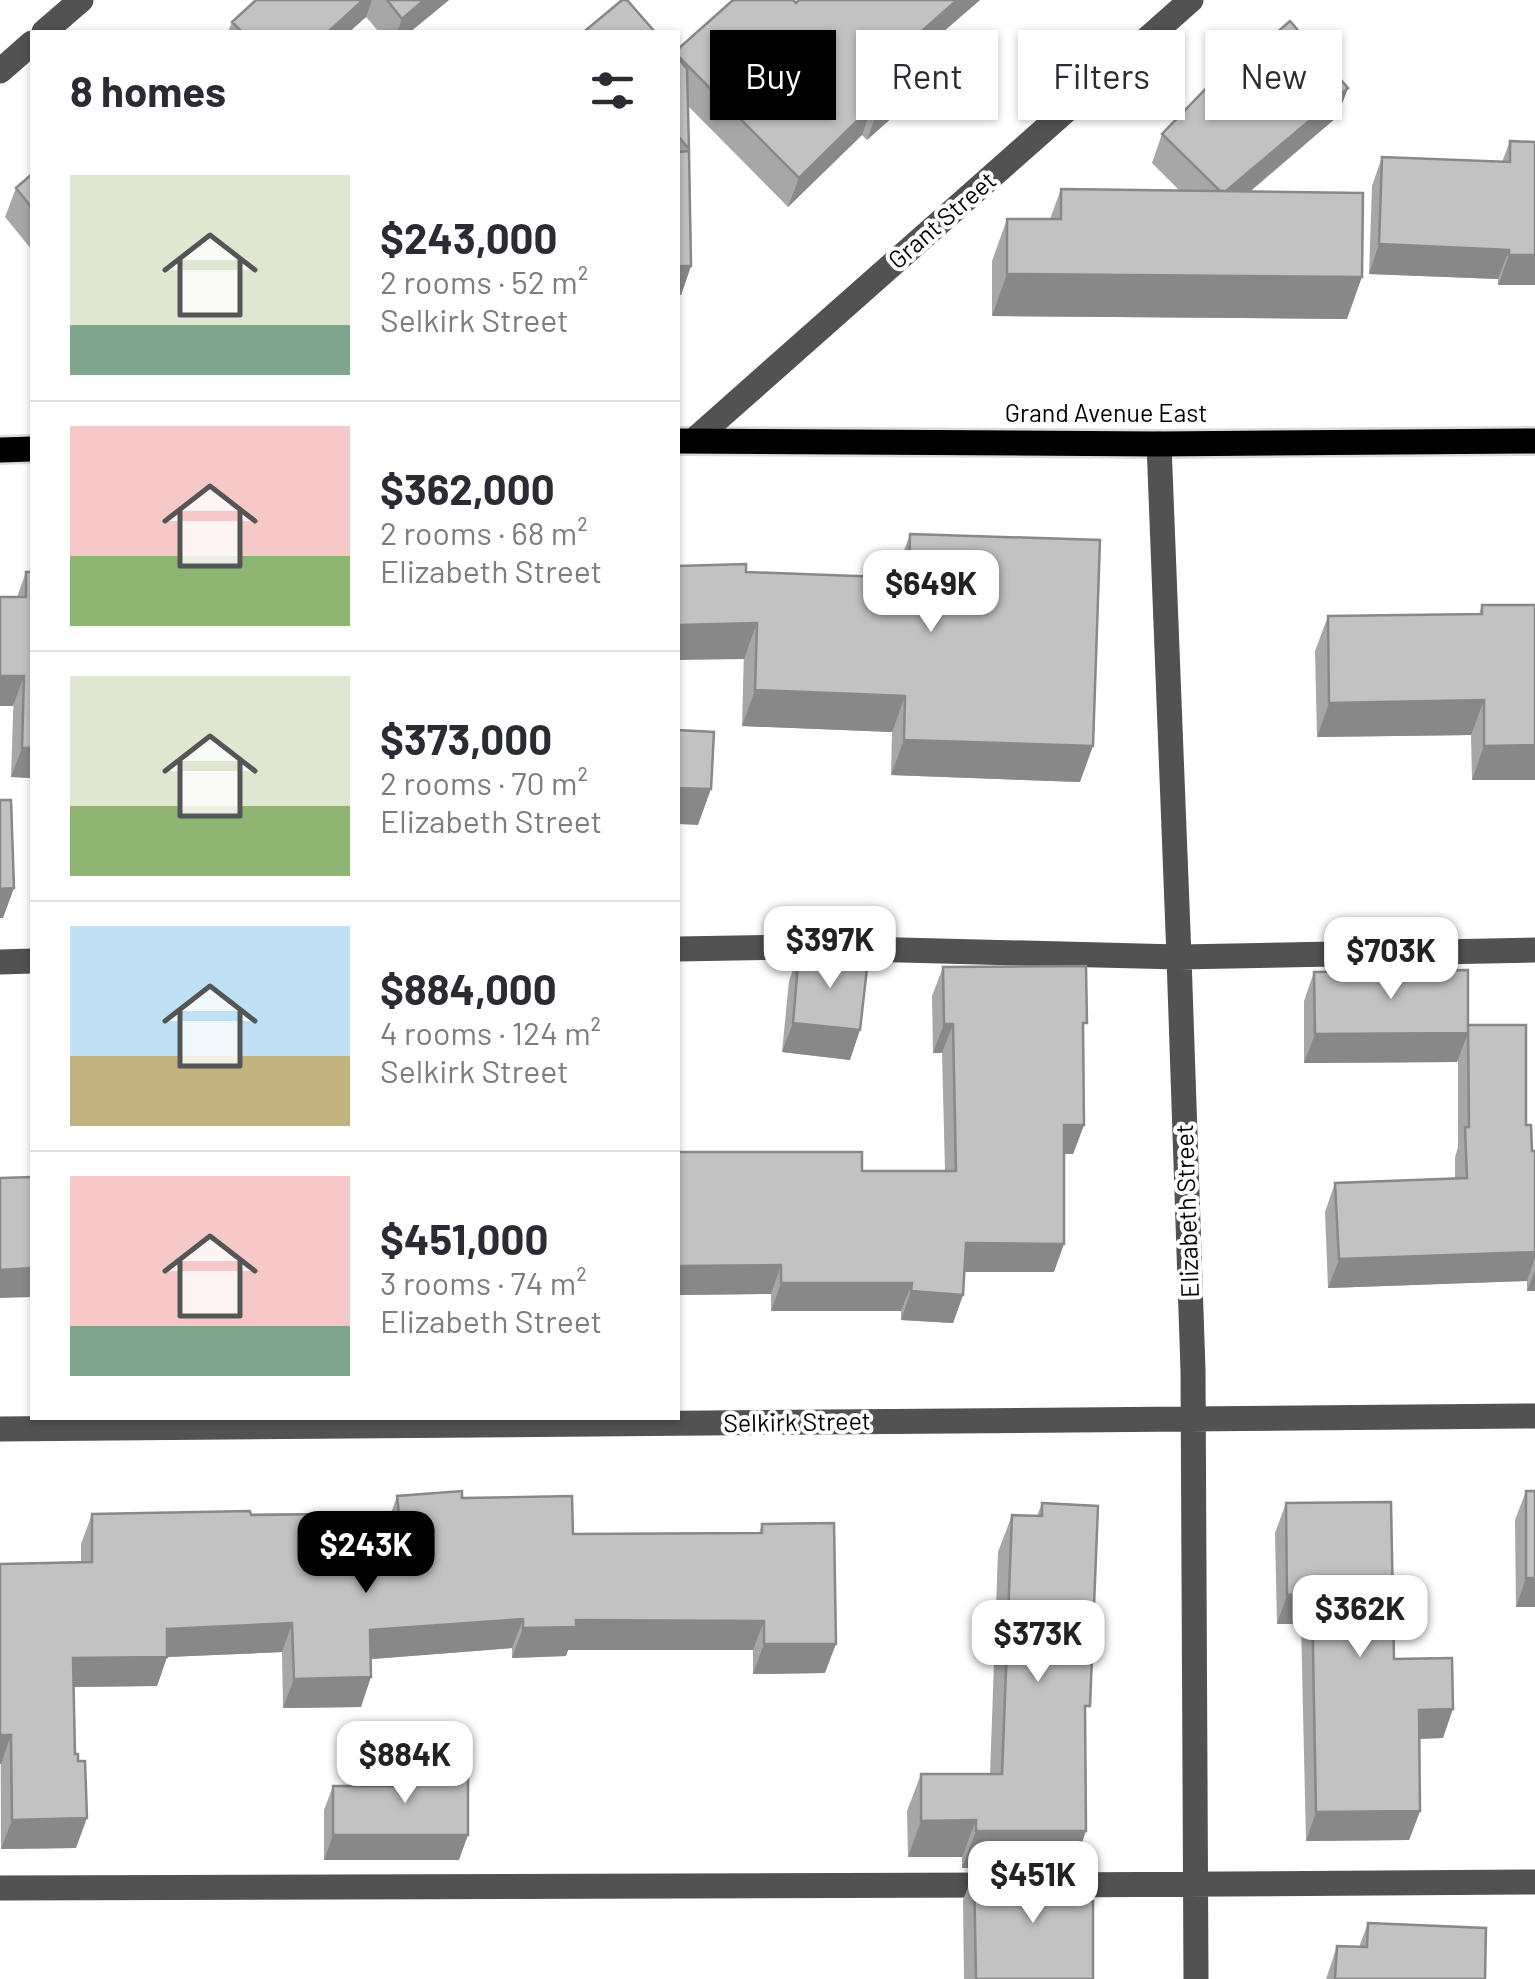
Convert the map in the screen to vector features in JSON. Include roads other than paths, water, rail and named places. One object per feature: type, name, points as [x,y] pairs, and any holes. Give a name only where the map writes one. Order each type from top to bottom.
[{"type":"main road","name":"Grand Avenue East","points":[[686,441],[1535,441]]},
{"type":"main road","points":[[0,450],[30,450]]},
{"type":"street","points":[[46,30],[81,0]]},
{"type":"street","name":"Grant Street","points":[[686,441],[1191,0]]},
{"type":"street","points":[[0,71],[30,44]]},
{"type":"street","name":"Elizabeth Street","points":[[1158,444],[1194,1419],[1196,1979]]},
{"type":"street","points":[[680,949],[784,947],[1179,957],[1535,950]]},
{"type":"street","points":[[0,962],[30,961]]},
{"type":"street","name":"Selkirk Street","points":[[0,1429],[1535,1416]]},
{"type":"street","points":[[0,1888],[1535,1882]]}]
